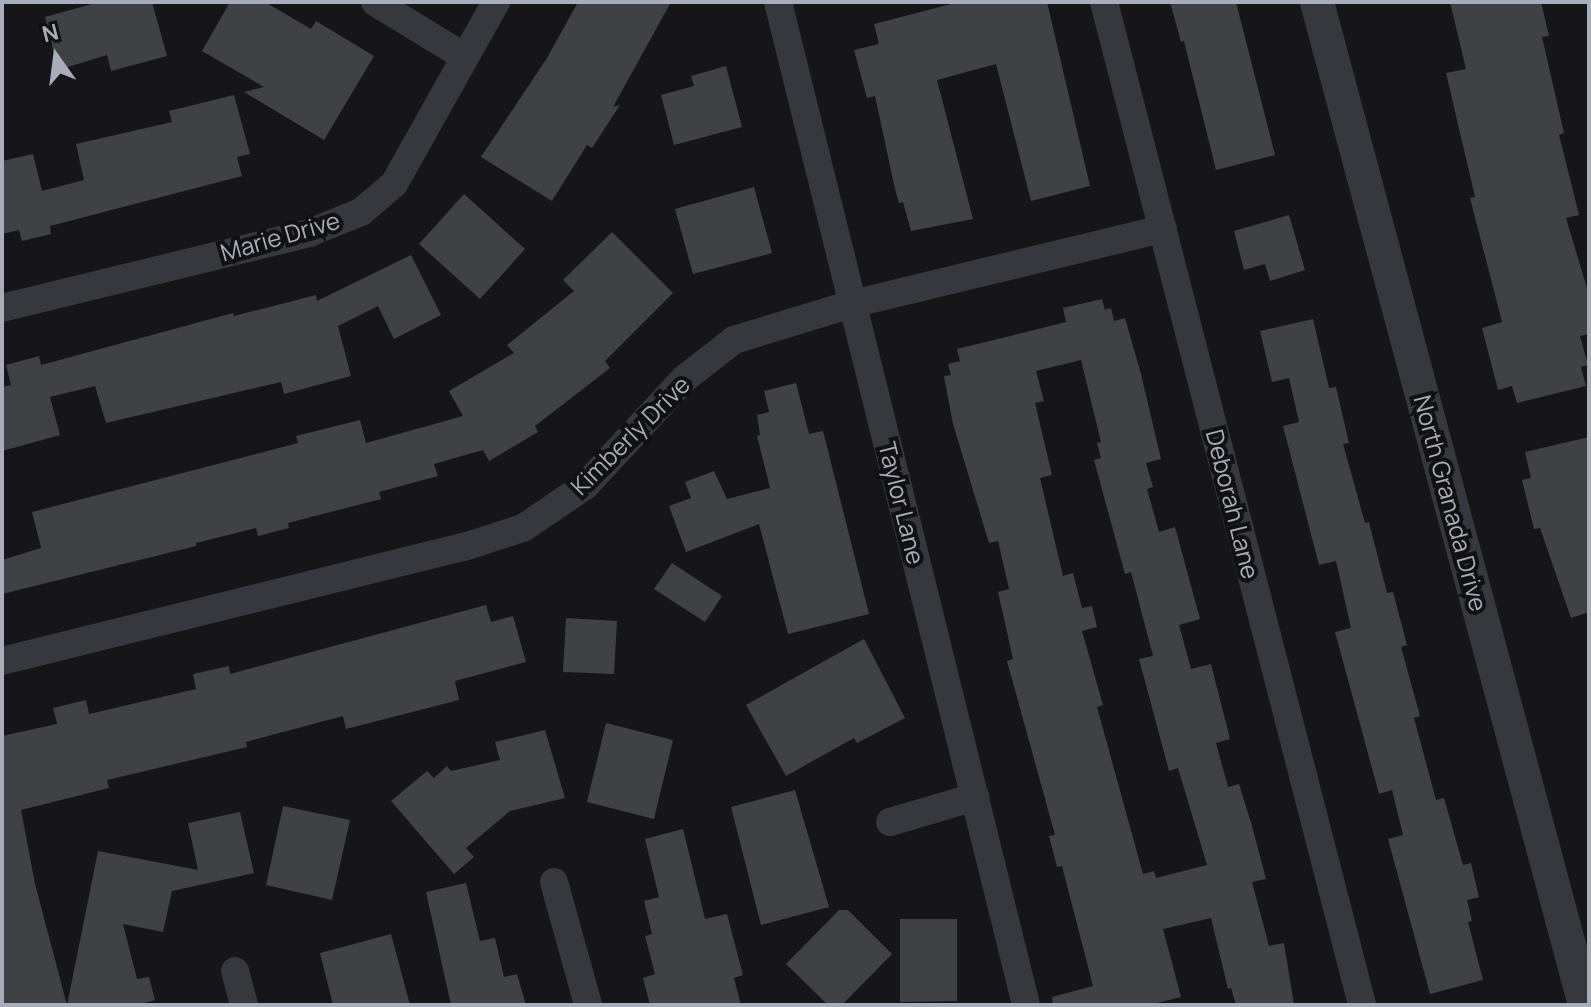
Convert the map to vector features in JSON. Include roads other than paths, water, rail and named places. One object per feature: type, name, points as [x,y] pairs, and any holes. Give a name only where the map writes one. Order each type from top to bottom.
[{"type":"street","points":[[375,2],[463,56]]},
{"type":"street","name":"Marie Drive","points":[[2,308],[309,233],[361,212],[394,184],[496,2]]},
{"type":"street","name":"Taylor Lane","points":[[778,2],[1026,1005]]},
{"type":"street","name":"Deborah Lane","points":[[1104,2],[1362,1005]]},
{"type":"street","name":"North Granada Drive","points":[[1317,2],[1585,1005]]},
{"type":"street","name":"Kimberly Drive","points":[[2,661],[464,547],[523,528],[585,486],[684,379],[734,340],[852,304],[1163,229]]},
{"type":"street","points":[[890,822],[975,797]]},
{"type":"street","points":[[554,882],[588,1005]]},
{"type":"street","points":[[235,971],[244,1005]]}]
